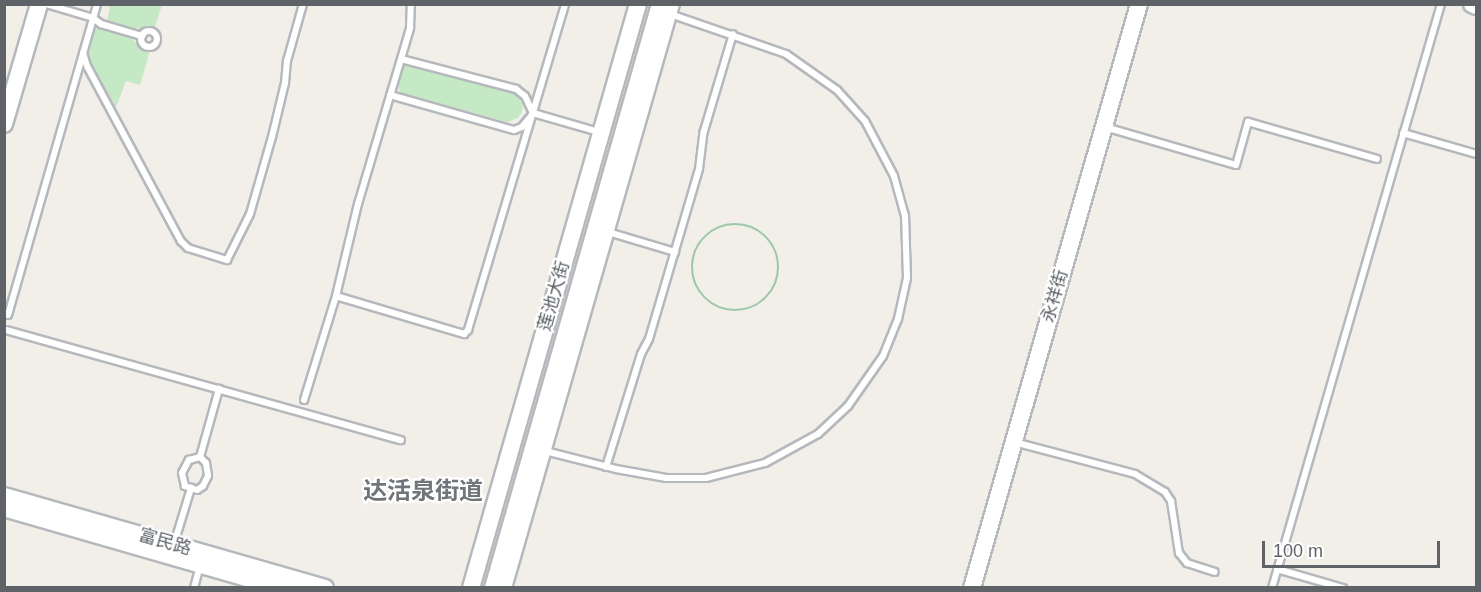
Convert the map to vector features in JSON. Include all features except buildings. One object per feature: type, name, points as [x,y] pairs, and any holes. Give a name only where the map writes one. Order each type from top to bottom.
[{"type":"street","points":[[4,124],[39,4]]},
{"type":"street","name":"莲池大街","points":[[471,588],[638,4]]},
{"type":"street","name":"永祥街","points":[[972,588],[1139,4]]},
{"type":"street","points":[[505,588],[608,232],[668,8]]},
{"type":"street","name":"莲池大街","points":[[493,588],[668,8]]},
{"type":"street","name":"富民路","points":[[4,496],[325,588]]},
{"type":"street","name":"富民路","points":[[4,508],[281,588]]},
{"type":"lane","points":[[46,4],[142,36]]},
{"type":"lane","points":[[8,315],[97,4]]},
{"type":"lane","points":[[83,53],[87,66],[181,241],[188,248],[227,260],[250,214],[272,137],[285,83],[287,61],[303,4]]},
{"type":"lane","points":[[304,400],[336,296],[358,204],[401,58],[412,17],[411,4]]},
{"type":"lane","points":[[336,296],[464,334],[468,330],[565,4]]},
{"type":"lane","points":[[1272,588],[1440,4]]},
{"type":"lane","points":[[545,451],[606,467],[666,478],[706,478],[746,470],[784,455],[818,434],[848,406],[883,356],[898,319],[907,278],[907,237],[900,196],[876,138],[852,105],[821,76],[786,54],[668,8]]},
{"type":"lane","points":[[606,467],[641,354],[650,339],[699,169],[704,130],[733,34]]},
{"type":"lane","points":[[401,58],[516,89],[525,96],[533,113],[601,133]]},
{"type":"lane","points":[[390,95],[514,130],[522,127],[533,113]]},
{"type":"lane","points":[[1104,127],[1236,165],[1248,122],[1377,159]]},
{"type":"lane","points":[[1403,133],[1476,154]]},
{"type":"lane","points":[[608,232],[675,252]]},
{"type":"lane","points":[[6,330],[401,440]]},
{"type":"lane","points":[[200,458],[219,389]]},
{"type":"lane","points":[[1014,442],[1135,474],[1165,492],[1171,501],[1179,553],[1187,563],[1215,572]]},
{"type":"lane","points":[[200,458],[206,463],[208,476],[203,486],[197,490],[185,486],[182,472],[189,460],[200,458]]},
{"type":"lane","points":[[174,544],[190,488]]},
{"type":"lane","points":[[194,588],[200,564]]},
{"type":"lane","points":[[1277,569],[1342,588]]},
{"type":"path","points":[[729,224],[756,229],[769,242],[777,258],[774,285],[763,300],[747,309],[730,310],[713,304],[700,292],[693,276],[693,257],[699,243],[712,230],[729,224]]},
{"type":"green space","points":[[102,5],[162,5],[154,29],[130,28],[107,21],[110,7]]},
{"type":"green space","points":[[98,28],[129,37],[150,51],[140,85],[126,81],[116,107],[87,57],[89,41],[94,30]]},
{"type":"green space","points":[[409,64],[508,89],[518,95],[523,106],[522,112],[518,118],[507,122],[400,93],[397,81],[401,68]]},
{"type":"district","name":"达活泉街道","points":[[423,491]]}]
